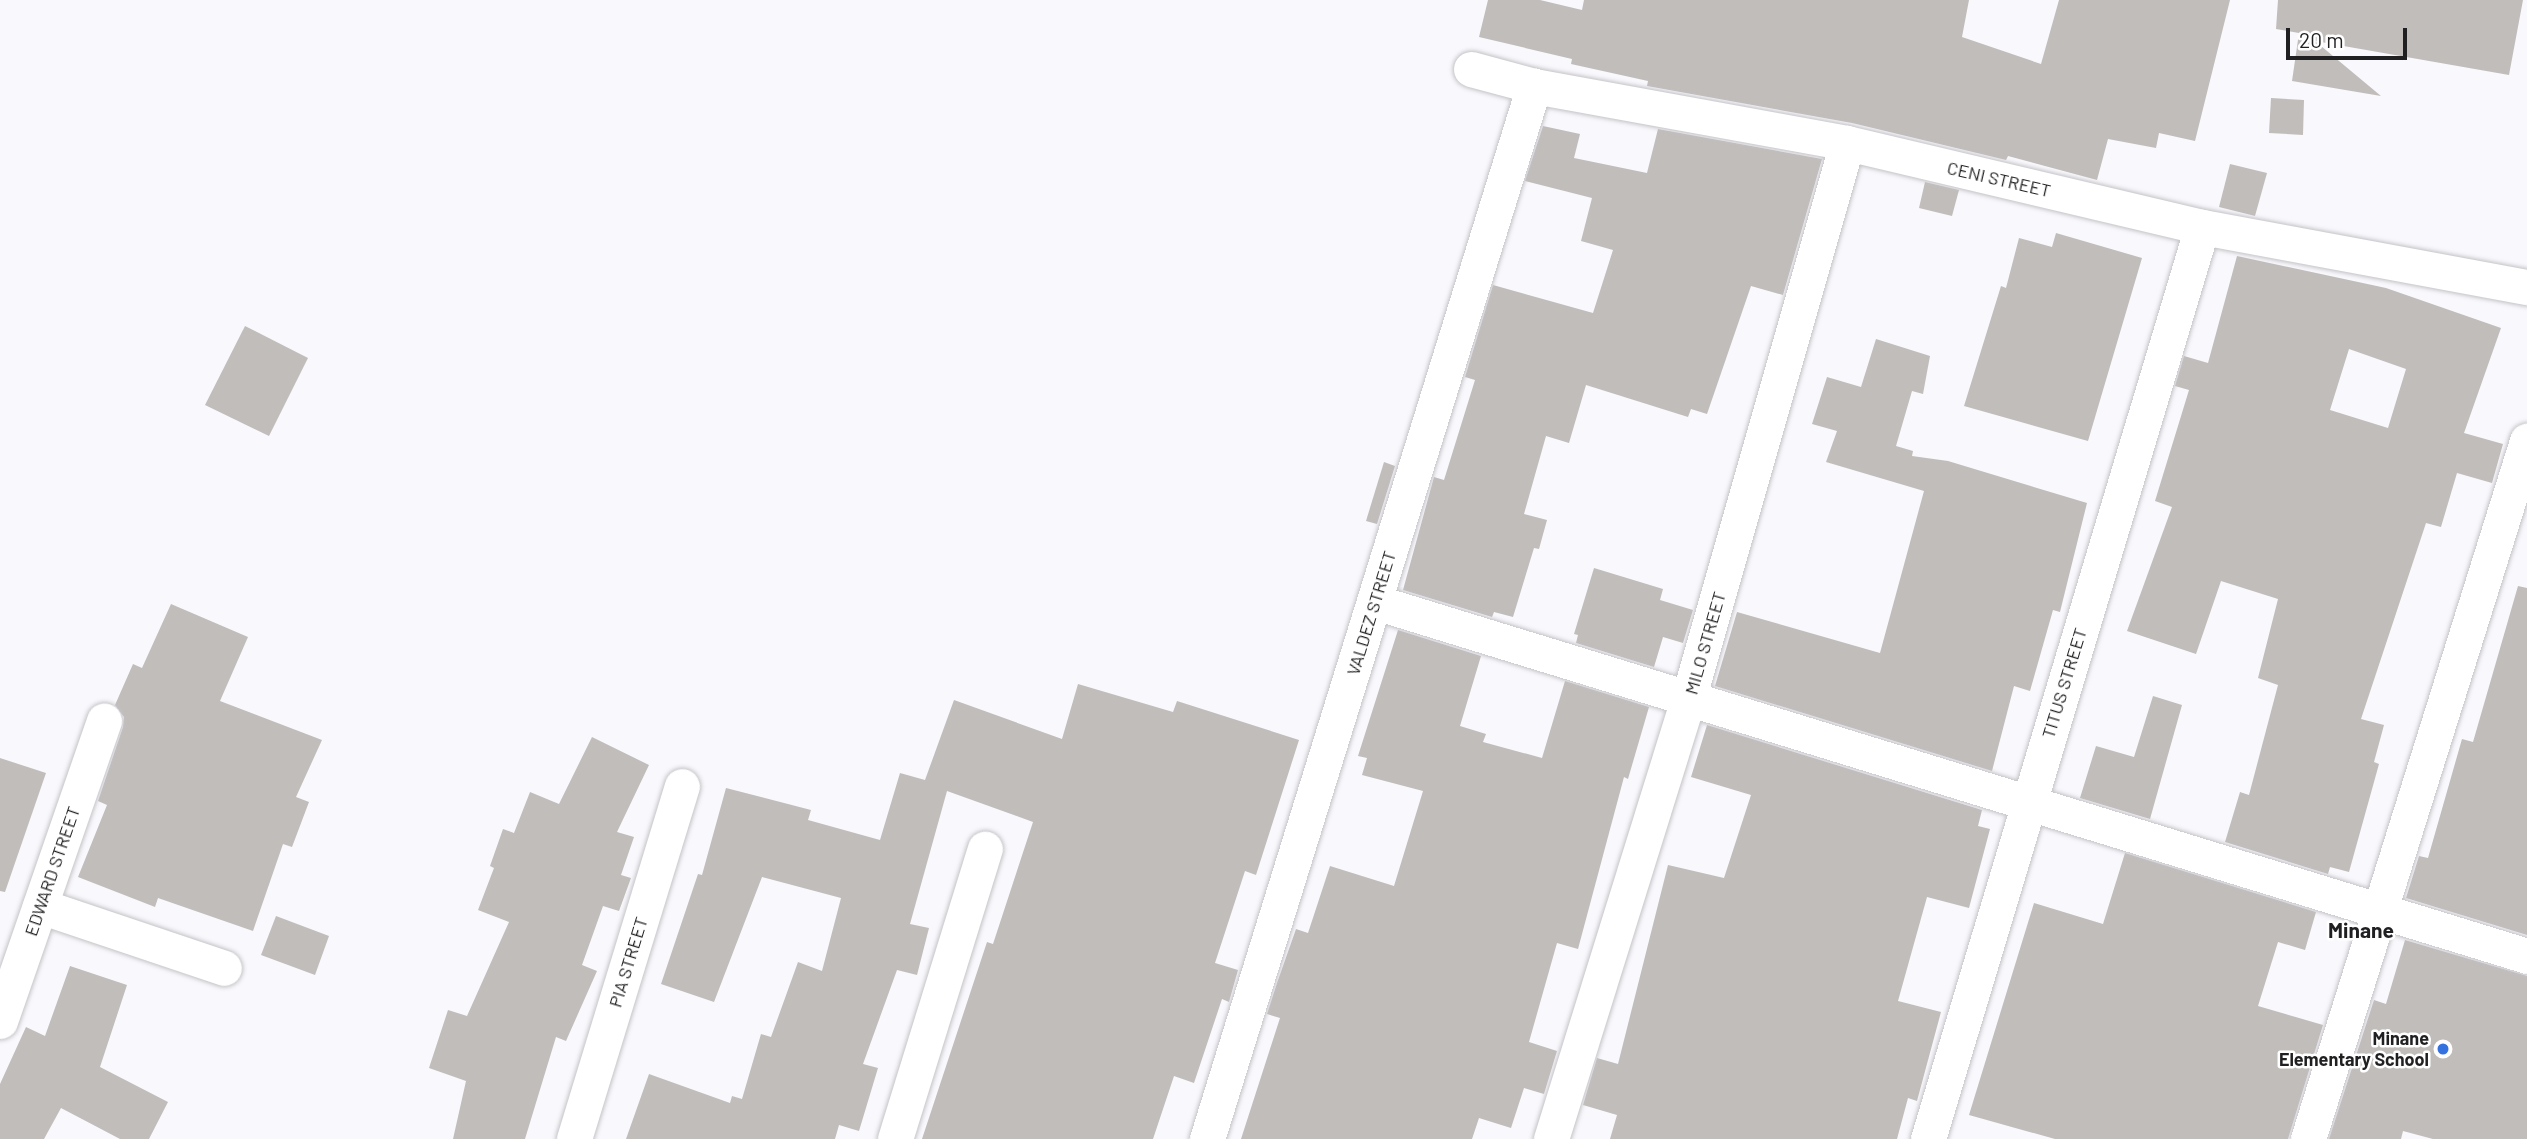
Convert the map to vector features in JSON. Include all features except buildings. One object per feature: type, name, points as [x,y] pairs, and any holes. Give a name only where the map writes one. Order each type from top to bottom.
[{"type":"street","name":"CENI STREET","points":[[1471,69],[1534,86],[1847,143],[2202,227],[2527,287]]},
{"type":"street","name":"VALDEZ STREET","points":[[1207,1139],[1534,86]]},
{"type":"street","name":"MILO STREET","points":[[1550,1139],[1689,696],[1847,143]]},
{"type":"street","name":"TITUS STREET","points":[[1928,1139],[2202,227]]},
{"type":"street","points":[[2308,1139],[2527,441]]},
{"type":"street","points":[[1375,602],[1689,696],[2527,956]]},
{"type":"street","name":"EDWARD STREET","points":[[0,1021],[104,721]]},
{"type":"street","name":"PIA STREET","points":[[575,1139],[682,786]]},
{"type":"street","points":[[895,1139],[985,849]]},
{"type":"street","points":[[40,906],[224,968]]},
{"type":"place","name":"Minane Elementary School","points":[[2443,1049]]},
{"type":"district","name":"Minane","points":[[2361,930]]}]
